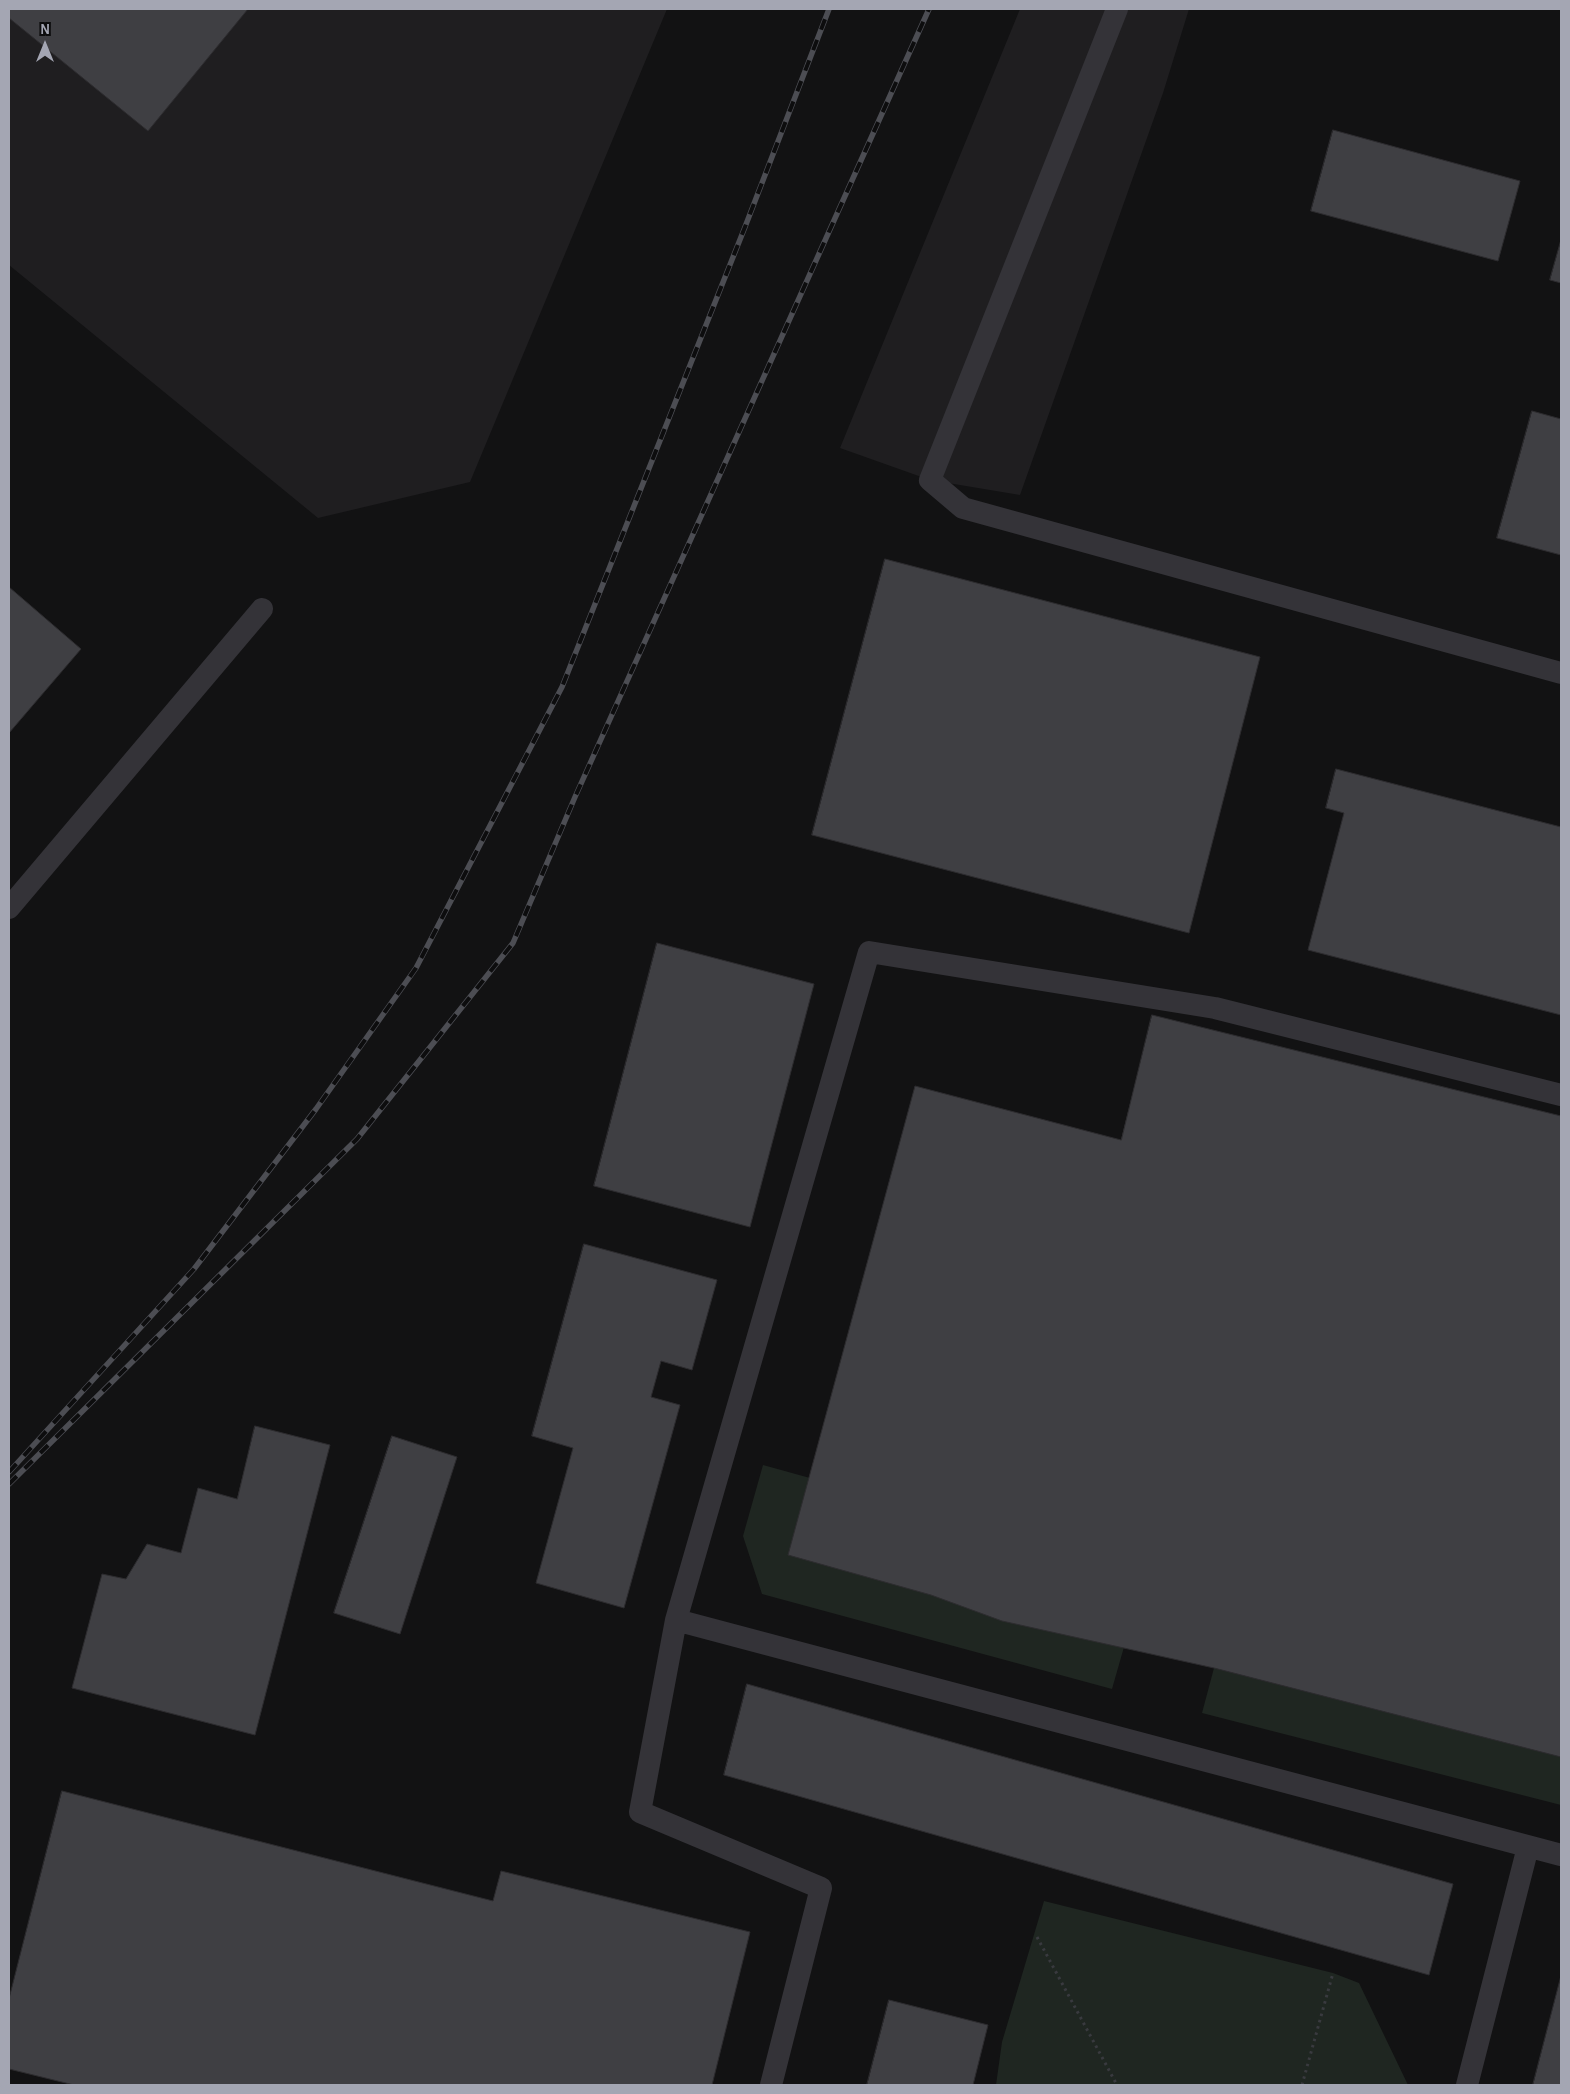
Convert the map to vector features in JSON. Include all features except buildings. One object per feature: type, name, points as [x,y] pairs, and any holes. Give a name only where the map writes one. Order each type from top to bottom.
[{"type":"lane","points":[[1117,9],[930,480],[963,508],[1561,673]]},
{"type":"lane","points":[[9,908],[262,610]]},
{"type":"lane","points":[[771,2085],[821,1888],[640,1812],[676,1620],[869,952],[1215,1008],[1561,1095]]},
{"type":"lane","points":[[676,1620],[1561,1855]]},
{"type":"lane","points":[[1468,2085],[1528,1847]]},
{"type":"path","points":[[1037,1937],[1116,2085]]},
{"type":"path","points":[[1302,2085],[1333,1973]]},
{"type":"shaded area","points":[[9,9],[667,9],[470,482],[318,518],[9,265]]},
{"type":"shaded area","points":[[1020,9],[1189,9],[1163,93],[1020,495],[930,480],[840,448]]},
{"type":"shaded area","points":[[763,1465],[810,1478],[789,1555],[1124,1647],[1112,1689],[762,1594],[743,1536]]},
{"type":"shaded area","points":[[1214,1668],[1561,1757],[1561,1805],[1202,1713]]},
{"type":"shaded area","points":[[1044,1901],[1333,1973],[1359,1983],[1408,2085],[996,2085],[1002,2042]]},
{"type":"railway","points":[[9,1472],[194,1269],[316,1109],[416,968],[562,687],[745,227],[829,9]]},
{"type":"railway","points":[[9,1484],[357,1139],[513,943],[575,797],[929,9]]}]
